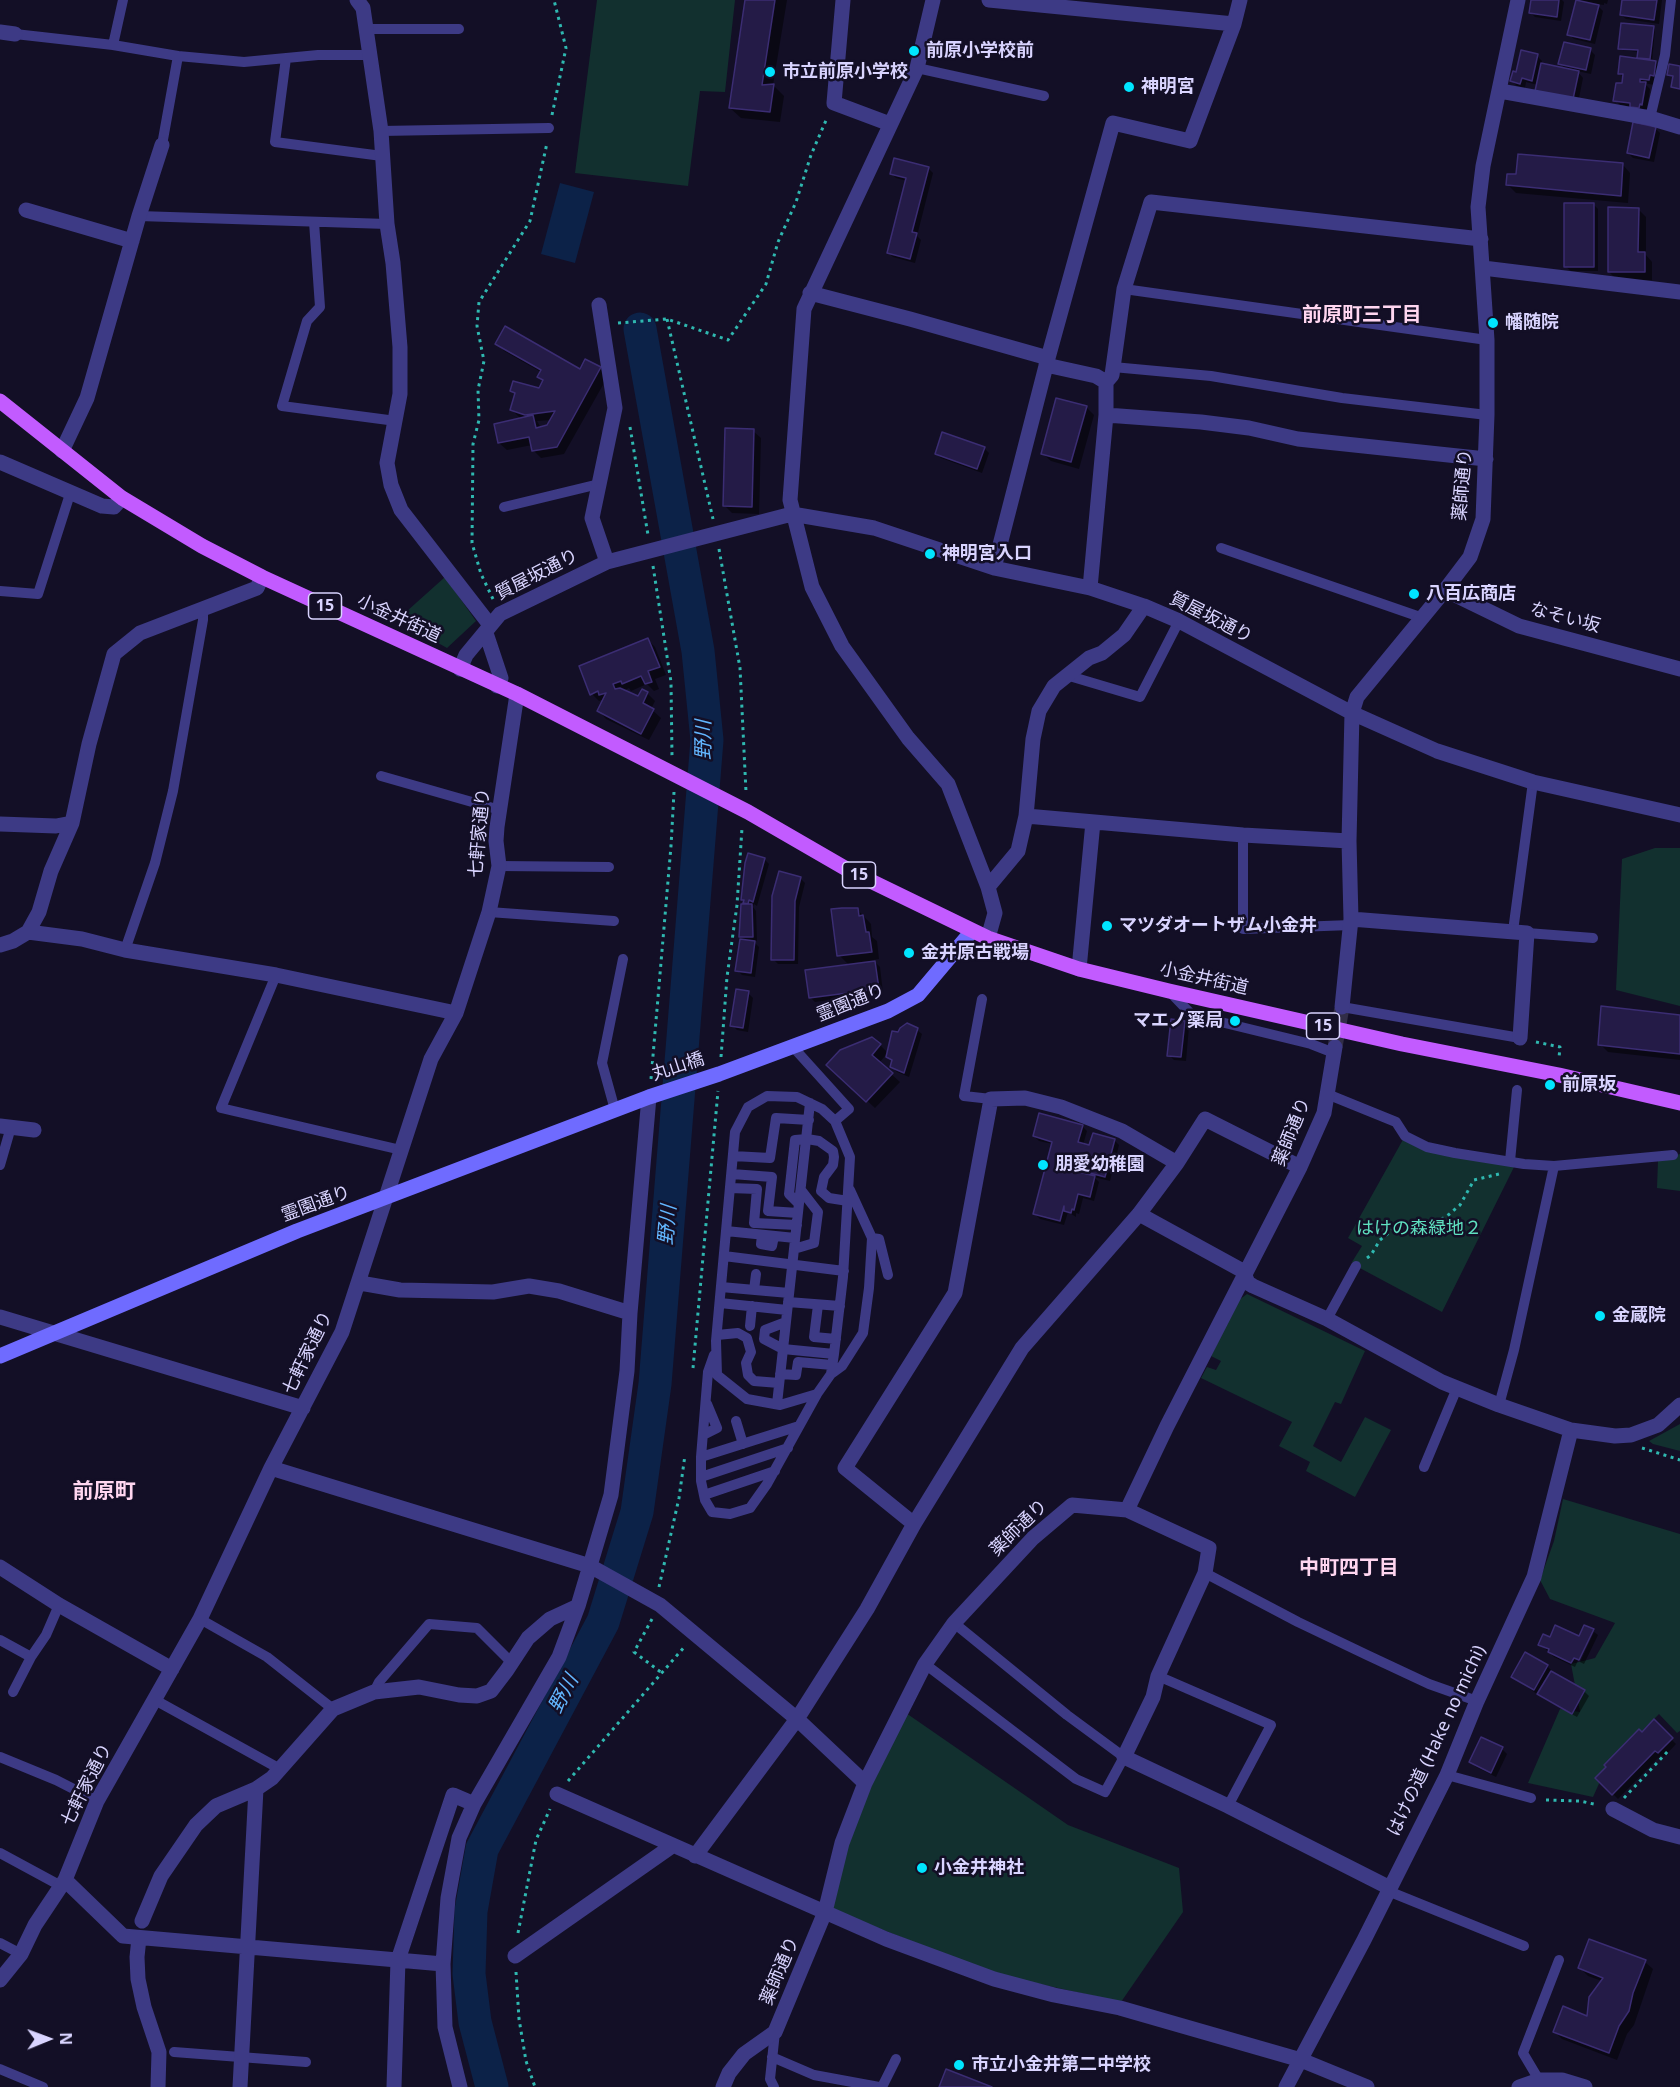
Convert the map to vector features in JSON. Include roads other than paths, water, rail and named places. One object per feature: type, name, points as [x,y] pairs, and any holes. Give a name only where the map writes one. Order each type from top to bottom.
[{"type":"main road","name":"小金井街道","points":[[0,401],[122,498],[202,546],[262,577],[517,694],[673,774],[750,805],[850,871],[988,938],[1079,969],[1169,991],[1402,1044],[1559,1075],[1680,1103]]},
{"type":"street","points":[[357,0],[363,8],[381,131],[387,224],[400,347],[400,394],[387,463],[391,485],[400,510],[492,624],[501,678],[497,686]]},
{"type":"street","points":[[843,0],[834,103],[890,124]]},
{"type":"street","points":[[933,0],[917,68],[804,309],[790,500],[812,587],[842,646],[908,738],[948,784],[988,887],[995,913],[988,938]]},
{"type":"street","points":[[989,0],[1234,24]]},
{"type":"street","points":[[994,568],[1047,362],[1113,123],[1190,141],[1234,24],[1240,0]]},
{"type":"street","name":"薬師通り","points":[[1342,1007],[1351,922],[1349,841],[1352,713],[1358,697],[1446,590],[1470,557],[1483,519],[1487,415],[1486,340],[1478,207],[1482,176],[1518,0]]},
{"type":"street","points":[[1500,91],[1650,118],[1680,127]]},
{"type":"street","points":[[62,451],[87,398],[139,216],[162,146]]},
{"type":"street","points":[[1090,588],[1106,415],[1106,382],[1112,375],[1124,289],[1151,202],[1481,238]]},
{"type":"street","points":[[26,210],[132,241]]},
{"type":"street","points":[[1483,268],[1680,292]]},
{"type":"street","points":[[810,294],[910,319],[1096,376],[1106,382]]},
{"type":"street","points":[[599,305],[615,408],[592,518],[607,562]]},
{"type":"street","points":[[1106,415],[1202,422],[1250,428],[1298,439],[1486,459]]},
{"type":"street","points":[[0,462],[102,506],[114,507],[122,498]]},
{"type":"street","name":"質屋坂通り","points":[[460,669],[466,655],[492,624],[607,562],[792,514],[874,528],[994,568],[1090,588],[1144,606],[1179,621],[1352,713],[1437,751],[1533,782],[1680,815]]},
{"type":"street","points":[[0,945],[28,932],[39,912],[51,871],[72,823],[89,744],[114,654],[140,633],[256,588],[262,577]]},
{"type":"street","name":"なそい坂","points":[[1446,590],[1519,626],[1680,669]]},
{"type":"street","points":[[988,887],[1018,852],[1026,816],[1033,739],[1039,711],[1054,686],[1089,658],[1102,653],[1124,635],[1144,606]]},
{"type":"street","name":"七軒家通り","points":[[0,1980],[21,1954],[35,1925],[63,1883],[97,1801],[200,1618],[271,1468],[342,1332],[360,1283],[431,1059],[456,1013],[489,912],[499,866],[496,841],[517,694]]},
{"type":"street","points":[[1026,816],[1243,835],[1349,841]]},
{"type":"street","points":[[1079,969],[1093,822]]},
{"type":"street","points":[[0,824],[56,826],[72,823]]},
{"type":"street","points":[[1351,922],[1520,932],[1520,1038]]},
{"type":"street","name":"霊園通り","points":[[719,1074],[888,1011],[918,995],[972,931]]},
{"type":"street","points":[[28,932],[82,939],[125,950],[276,975],[456,1013]]},
{"type":"street","name":"薬師通り","points":[[775,2032],[825,1912],[842,1843],[865,1783],[925,1664],[954,1623],[1033,1538],[1072,1505],[1127,1510],[1167,1426],[1300,1167],[1324,1113],[1335,1050]]},
{"type":"street","name":"丸山橋","points":[[649,1097],[719,1074]]},
{"type":"street","points":[[460,2087],[445,2027],[443,1964],[448,1898],[459,1838],[474,1804],[559,1657],[578,1606],[611,1495],[627,1371],[649,1097]]},
{"type":"street","name":"霊園通り","points":[[0,1356],[297,1231],[649,1097]]},
{"type":"street","points":[[914,1524],[844,1468],[956,1293],[991,1099],[1025,1098],[1061,1107],[1122,1131],[1177,1163]]},
{"type":"street","points":[[695,1856],[797,1719],[867,1609],[914,1524],[1022,1348],[1139,1214],[1177,1163],[1205,1119],[1300,1167]]},
{"type":"street","points":[[5,1126],[34,1130]]},
{"type":"street","points":[[1139,1214],[1242,1271],[1253,1286],[1327,1319],[1442,1382],[1499,1405],[1571,1430],[1615,1436],[1631,1436],[1658,1425],[1680,1405]]},
{"type":"street","points":[[360,1283],[400,1290],[493,1293],[529,1286],[559,1291],[630,1313]]},
{"type":"street","points":[[0,1317],[303,1408]]},
{"type":"street","name":"はけの道 (Hake no michi)","points":[[1286,2087],[1447,1775],[1477,1701],[1534,1577],[1571,1430]]},
{"type":"street","points":[[271,1468],[590,1566],[657,1603],[797,1719],[865,1783]]},
{"type":"street","points":[[1127,1510],[1209,1548],[1204,1573],[1158,1676],[1153,1697],[1124,1757],[1228,1806],[1389,1890]]},
{"type":"street","points":[[0,1568],[59,1605],[172,1669]]},
{"type":"street","points":[[142,1921],[161,1876],[196,1825],[216,1806],[256,1789],[280,1769],[333,1709],[374,1692],[419,1687],[459,1695],[477,1695],[491,1690],[528,1638],[550,1619],[578,1606]]},
{"type":"street","points":[[240,2087],[256,1789]]},
{"type":"street","points":[[557,1794],[886,1940],[994,1979],[1054,1995],[1120,2008],[1301,2060],[1367,2087]]},
{"type":"street","points":[[394,2087],[398,1960],[453,1795],[474,1804]]},
{"type":"street","points":[[1613,1809],[1653,1830],[1680,1837]]},
{"type":"street","points":[[515,1956],[672,1846]]},
{"type":"street","points":[[63,1883],[123,1936],[443,1964]]},
{"type":"street","points":[[139,1938],[138,1979],[144,2007],[159,2052],[158,2087]]},
{"type":"street","points":[[723,2087],[729,2073],[744,2054],[775,2032]]},
{"type":"street","points":[[1519,2087],[1539,2080],[1562,2080],[1585,2087]]},
{"type":"lane","points":[[113,45],[123,0]]},
{"type":"lane","points":[[1650,118],[1665,55],[1671,0]]},
{"type":"lane","points":[[366,29],[459,29]]},
{"type":"lane","points":[[7,33],[113,45],[178,56],[244,62],[318,55],[370,55]]},
{"type":"lane","points":[[162,146],[178,56]]},
{"type":"lane","points":[[286,58],[275,142],[382,156]]},
{"type":"lane","points":[[917,68],[1044,96]]},
{"type":"lane","points":[[381,131],[549,128]]},
{"type":"lane","points":[[139,216],[387,224]]},
{"type":"lane","points":[[314,222],[320,306],[307,321],[282,406],[396,421]]},
{"type":"lane","points":[[1124,289],[1486,340]]},
{"type":"lane","points":[[1113,366],[1211,376],[1342,398],[1487,415]]},
{"type":"lane","points":[[504,507],[599,484]]},
{"type":"lane","points":[[0,591],[38,594],[70,494]]},
{"type":"lane","points":[[1221,548],[1423,618]]},
{"type":"lane","points":[[125,950],[155,863],[173,791],[203,609]]},
{"type":"lane","points":[[1066,675],[1140,697],[1179,621]]},
{"type":"lane","points":[[381,776],[500,810]]},
{"type":"lane","points":[[1533,782],[1520,932],[1593,938]]},
{"type":"lane","points":[[1243,835],[1243,929],[1351,922]]},
{"type":"lane","points":[[499,866],[609,867]]},
{"type":"lane","points":[[489,912],[614,921]]},
{"type":"lane","points":[[615,1110],[602,1063],[623,958]]},
{"type":"lane","points":[[276,975],[220,1108],[401,1150]]},
{"type":"lane","points":[[1169,991],[1192,1015],[1335,1050]]},
{"type":"lane","points":[[982,999],[964,1096],[991,1099]]},
{"type":"lane","points":[[1342,1007],[1520,1038]]},
{"type":"lane","points":[[793,1047],[849,1109],[835,1121]]},
{"type":"lane","points":[[1510,1161],[1517,1090]]},
{"type":"lane","points":[[1328,1094],[1396,1122],[1405,1136],[1427,1147],[1524,1164],[1554,1166],[1673,1155]]},
{"type":"lane","points":[[717,1348],[708,1372],[701,1477],[705,1500],[712,1512],[730,1514],[750,1508],[775,1471],[788,1448],[799,1426],[817,1394],[833,1364],[844,1271],[850,1157],[835,1121],[822,1109],[797,1097],[767,1095],[748,1107],[735,1132],[717,1335],[717,1348],[717,1375],[747,1399],[780,1405],[817,1394]]},
{"type":"lane","points":[[777,1404],[810,1103]]},
{"type":"lane","points":[[733,1156],[770,1158],[776,1118],[809,1120]]},
{"type":"lane","points":[[0,1165],[5,1126]]},
{"type":"lane","points":[[799,1208],[789,1194],[795,1140],[819,1141],[833,1151],[833,1165],[824,1177],[821,1191],[829,1198],[848,1200]]},
{"type":"lane","points":[[1499,1405],[1514,1350],[1554,1166]]},
{"type":"lane","points":[[732,1174],[772,1178],[768,1211],[799,1208]]},
{"type":"lane","points":[[786,1322],[765,1330],[764,1339],[783,1349],[842,1366],[863,1333],[872,1238],[849,1187]]},
{"type":"lane","points":[[730,1188],[757,1189],[754,1222],[797,1225]]},
{"type":"lane","points":[[726,1231],[774,1236],[795,1244],[814,1243],[818,1212],[801,1190]]},
{"type":"lane","points":[[872,1238],[879,1239],[888,1275]]},
{"type":"lane","points":[[724,1256],[844,1271]]},
{"type":"lane","points":[[1327,1319],[1356,1266]]},
{"type":"lane","points":[[754,1290],[756,1274]]},
{"type":"lane","points":[[721,1287],[754,1290],[788,1302]]},
{"type":"lane","points":[[720,1303],[752,1306],[788,1302],[840,1306]]},
{"type":"lane","points":[[818,1305],[814,1337],[836,1339]]},
{"type":"lane","points":[[750,1326],[752,1306]]},
{"type":"lane","points":[[717,1335],[738,1333],[747,1338],[751,1352],[746,1363],[748,1375],[754,1381],[796,1375],[798,1362],[833,1364]]},
{"type":"lane","points":[[1424,1467],[1457,1388]]},
{"type":"lane","points":[[736,1421],[743,1444]]},
{"type":"lane","points":[[701,1457],[799,1426]]},
{"type":"lane","points":[[701,1477],[788,1448]]},
{"type":"lane","points":[[704,1495],[775,1471]]},
{"type":"lane","points":[[1204,1573],[1366,1655],[1429,1684],[1477,1701]]},
{"type":"lane","points":[[12,1692],[46,1635],[59,1605]]},
{"type":"lane","points":[[200,1618],[267,1657],[333,1709]]},
{"type":"lane","points":[[925,1664],[1076,1779],[1105,1792],[1124,1757],[1067,1715],[954,1623]]},
{"type":"lane","points":[[374,1692],[379,1682],[429,1624],[477,1628],[512,1663]]},
{"type":"lane","points":[[0,1640],[31,1657]]},
{"type":"lane","points":[[1158,1676],[1271,1725],[1228,1806]]},
{"type":"lane","points":[[155,1700],[280,1769]]},
{"type":"lane","points":[[0,1757],[56,1780],[97,1801]]},
{"type":"lane","points":[[1447,1775],[1531,1798]]},
{"type":"lane","points":[[0,1853],[63,1883]]},
{"type":"lane","points":[[1389,1890],[1524,1946]]},
{"type":"lane","points":[[0,1943],[21,1954]]},
{"type":"lane","points":[[1539,2080],[1523,2053],[1559,1960]]},
{"type":"lane","name":"薬師通り","points":[[774,2087],[770,2079],[775,2032]]},
{"type":"lane","points":[[174,2052],[306,2062]]},
{"type":"lane","points":[[772,2057],[814,2075],[881,2087],[896,2059]]},
{"type":"lane","points":[[0,2069],[43,2087]]},
{"type":"water","points":[[560,183],[594,192],[575,263],[541,254]]},
{"type":"waterway","name":"野川","points":[[492,2087],[475,2022],[469,1974],[471,1911],[482,1849],[603,1622],[637,1512],[655,1384],[707,740],[698,651],[640,329]]},
{"type":"tunnel","points":[[1335,1047],[1342,1007]]},
{"type":"place","name":"前原小学校前","points":[[914,51]]},
{"type":"place","name":"市立前原小学校","points":[[770,72]]},
{"type":"place","name":"神明宮","points":[[1129,87]]},
{"type":"place","name":"幡随院","points":[[1493,323]]},
{"type":"place","name":"神明宮入口","points":[[930,554]]},
{"type":"place","name":"八百広商店","points":[[1414,594]]},
{"type":"place","name":"マツダオートザム小金井","points":[[1107,926]]},
{"type":"place","name":"金井原古戦場","points":[[909,953]]},
{"type":"place","name":"マエノ薬局","points":[[1235,1021]]},
{"type":"place","name":"前原坂","points":[[1550,1085]]},
{"type":"place","name":"朋愛幼稚園","points":[[1043,1165]]},
{"type":"place","name":"金蔵院","points":[[1600,1316]]},
{"type":"place","name":"小金井神社","points":[[922,1868]]},
{"type":"place","name":"市立小金井第二中学校","points":[[959,2065]]},
{"type":"district","name":"前原町三丁目","points":[[1362,315]]},
{"type":"district","name":"前原町","points":[[104,1492]]},
{"type":"district","name":"中町四丁目","points":[[1349,1568]]},
{"type":"park label","name":"はけの森緑地２","points":[[1419,1229]]}]
